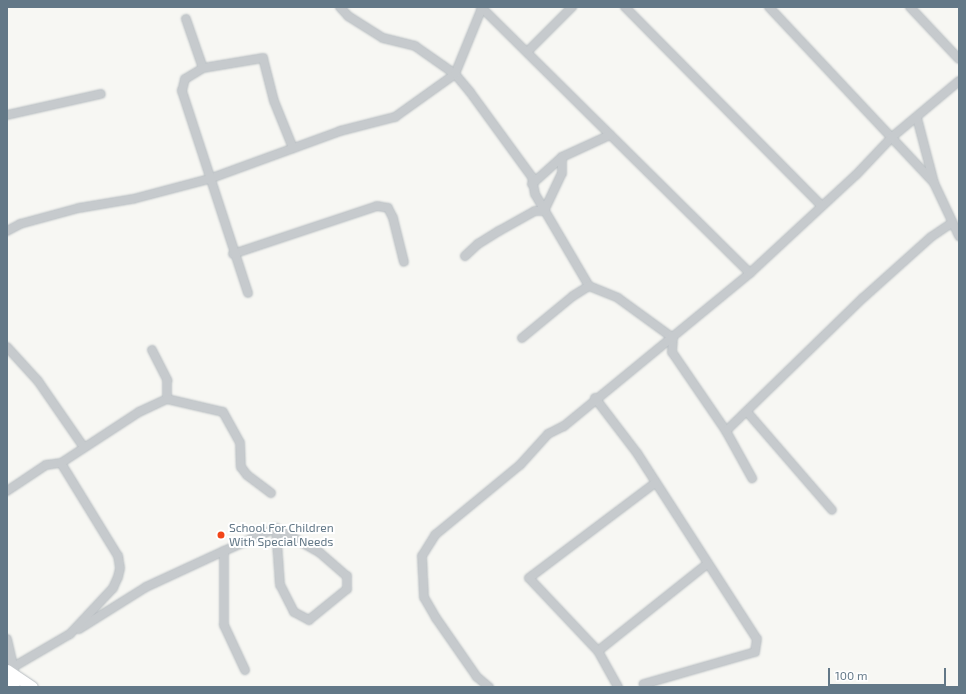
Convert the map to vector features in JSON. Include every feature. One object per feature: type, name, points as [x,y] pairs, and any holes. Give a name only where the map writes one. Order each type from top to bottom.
[{"type":"main road","points":[[10,678],[32,687]]},
{"type":"street","points":[[340,7],[348,16],[384,38],[415,46],[454,74],[485,108],[532,177],[532,184],[544,211],[589,286],[618,298],[673,338]]},
{"type":"street","points":[[7,231],[20,224],[79,208],[133,199],[209,179],[340,131],[395,117],[454,74],[462,62],[482,7],[750,273]]},
{"type":"street","points":[[527,52],[572,7]]},
{"type":"street","points":[[625,7],[821,205]]},
{"type":"street","points":[[769,7],[934,183]]},
{"type":"street","points":[[910,7],[959,59]]},
{"type":"street","points":[[186,19],[203,68]]},
{"type":"street","points":[[248,292],[233,254],[182,91],[185,79],[203,68],[263,58],[274,101],[293,148]]},
{"type":"street","points":[[489,687],[477,677],[436,618],[424,597],[422,556],[435,535],[520,465],[548,434],[564,426],[595,398],[673,338],[750,273],[821,205],[856,175],[892,138],[959,81]]},
{"type":"street","points":[[8,112],[101,94]]},
{"type":"street","points":[[917,118],[934,183],[959,236]]},
{"type":"street","points":[[532,184],[562,157],[610,135]]},
{"type":"street","points":[[544,211],[562,173],[562,157]]},
{"type":"street","points":[[233,254],[377,206],[388,208],[393,218],[404,262]]},
{"type":"street","points":[[465,256],[478,244],[499,231],[535,211],[544,211]]},
{"type":"street","points":[[726,432],[748,413],[863,298],[931,237],[952,223]]},
{"type":"street","points":[[522,338],[573,296],[589,286]]},
{"type":"street","points":[[673,338],[672,352],[726,432],[752,478]]},
{"type":"street","points":[[7,347],[38,382],[83,446]]},
{"type":"street","points":[[152,350],[167,380],[167,400]]},
{"type":"street","points":[[595,398],[637,453],[707,564],[757,639],[755,652],[644,684]]},
{"type":"street","points":[[7,491],[46,465],[61,463],[83,446],[139,412],[167,400],[224,412],[242,449],[241,467],[247,475],[271,493]]},
{"type":"street","points":[[748,413],[832,510]]},
{"type":"street","points":[[61,463],[118,556],[120,568],[113,588],[70,634]]},
{"type":"street","points":[[618,687],[598,651],[529,578],[655,482]]},
{"type":"street","points":[[10,678],[70,634],[146,587],[276,528]]},
{"type":"street","points":[[276,528],[319,552],[347,576],[347,589],[310,620],[294,612],[280,585],[276,528]]},
{"type":"street","points":[[224,551],[224,625],[245,670]]},
{"type":"street","points":[[598,651],[707,564]]},
{"type":"street","points":[[7,638],[10,678]]},
{"type":"place","name":"School For Children With Special Needs","points":[[221,535]]}]
